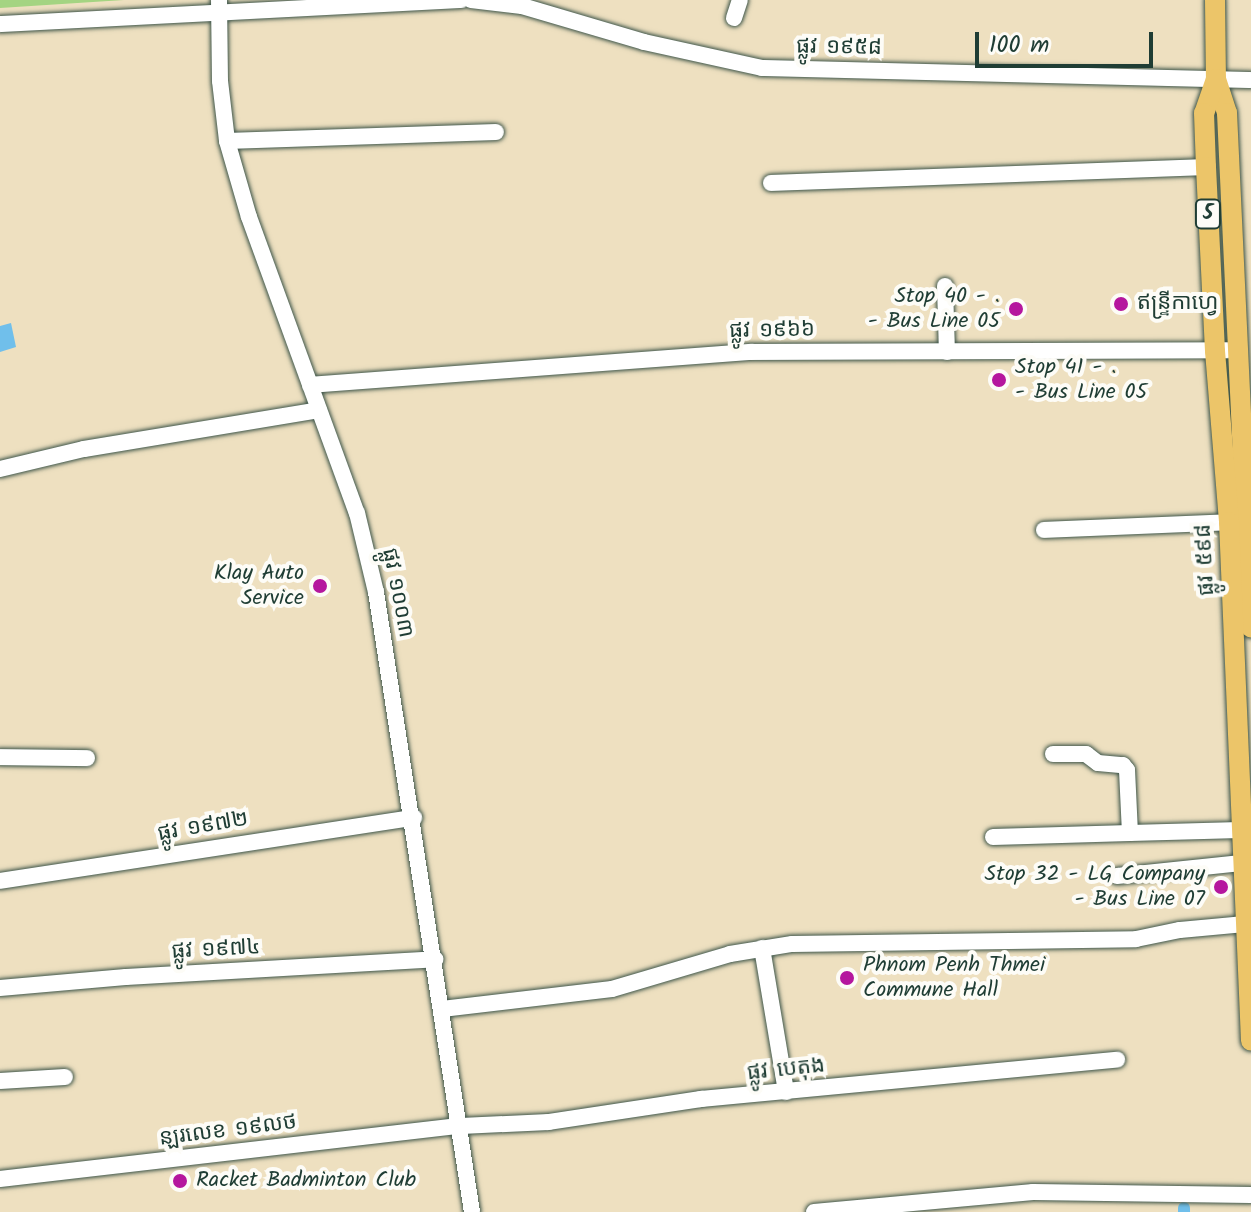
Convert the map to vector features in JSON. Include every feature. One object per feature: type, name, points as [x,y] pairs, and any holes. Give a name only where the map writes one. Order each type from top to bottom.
[{"type":"main road","name":"ផ្លូវ ៥៩៨","points":[[1215,0],[1216,79],[1227,113],[1237,350],[1240,830],[1251,1041]]},
{"type":"main road","name":"ផ្លូវ ៥៩៨","points":[[1216,79],[1204,113],[1215,351],[1251,627]]},
{"type":"street","points":[[0,24],[219,6],[461,0]]},
{"type":"street","name":"ផ្លូវ ១៩៥៨","points":[[471,0],[522,6],[644,42],[762,68],[1251,80]]},
{"type":"street","points":[[734,18],[740,0]]},
{"type":"street","name":"ផ្លូវ ១០០៣","points":[[219,6],[220,81],[227,141],[249,217],[357,513],[376,592],[414,818],[472,1212]]},
{"type":"street","points":[[227,141],[496,132]]},
{"type":"street","points":[[771,183],[1206,167]]},
{"type":"street","points":[[945,286],[947,352]]},
{"type":"street","name":"ផ្លូវ ១៩៦៦","points":[[310,385],[751,352],[1237,350]]},
{"type":"street","points":[[0,469],[84,449],[319,410]]},
{"type":"street","points":[[1044,530],[1237,522]]},
{"type":"street","points":[[1053,754],[1086,754],[1098,763],[1123,765],[1127,770],[1130,833]]},
{"type":"street","points":[[0,757],[87,758]]},
{"type":"street","name":"ផ្លូវ ១៩៧២","points":[[0,881],[414,818]]},
{"type":"street","points":[[993,837],[1240,830]]},
{"type":"street","points":[[1117,876],[1241,863]]},
{"type":"street","points":[[442,1009],[612,989],[762,948],[822,943],[1136,939],[1180,930],[1245,924]]},
{"type":"street","points":[[762,948],[786,1092]]},
{"type":"street","name":"ផ្លូវ ១៩៧៤","points":[[0,988],[126,977],[435,959]]},
{"type":"street","name":"ផ្លូវ បេតុង","points":[[461,1126],[549,1122],[655,1104],[1117,1060]]},
{"type":"street","points":[[0,1081],[65,1077]]},
{"type":"street","name":"ន្ឡរលេខ ១៩លថ","points":[[0,1179],[461,1126]]},
{"type":"street","points":[[814,1212],[1033,1192],[1251,1195]]},
{"type":"green space","points":[[0,0],[124,0],[0,8]]},
{"type":"water","points":[[11,323],[16,347],[0,352],[0,326]]},
{"type":"place","name":"ឥន្ទ្រីកាហ្វេ","points":[[1121,304]]},
{"type":"place","name":"Stop 40 - . - Bus Line 05","points":[[1016,309]]},
{"type":"place","name":"Stop 41 - . - Bus Line 05","points":[[999,380]]},
{"type":"place","name":"Klay Auto Service","points":[[320,586]]},
{"type":"place","name":"Stop 32 - LG Company - Bus Line 07","points":[[1221,887]]},
{"type":"place","name":"Phnom Penh Thmei Commune Hall","points":[[847,978]]},
{"type":"place","name":"Racket Badminton Club","points":[[180,1181]]}]
